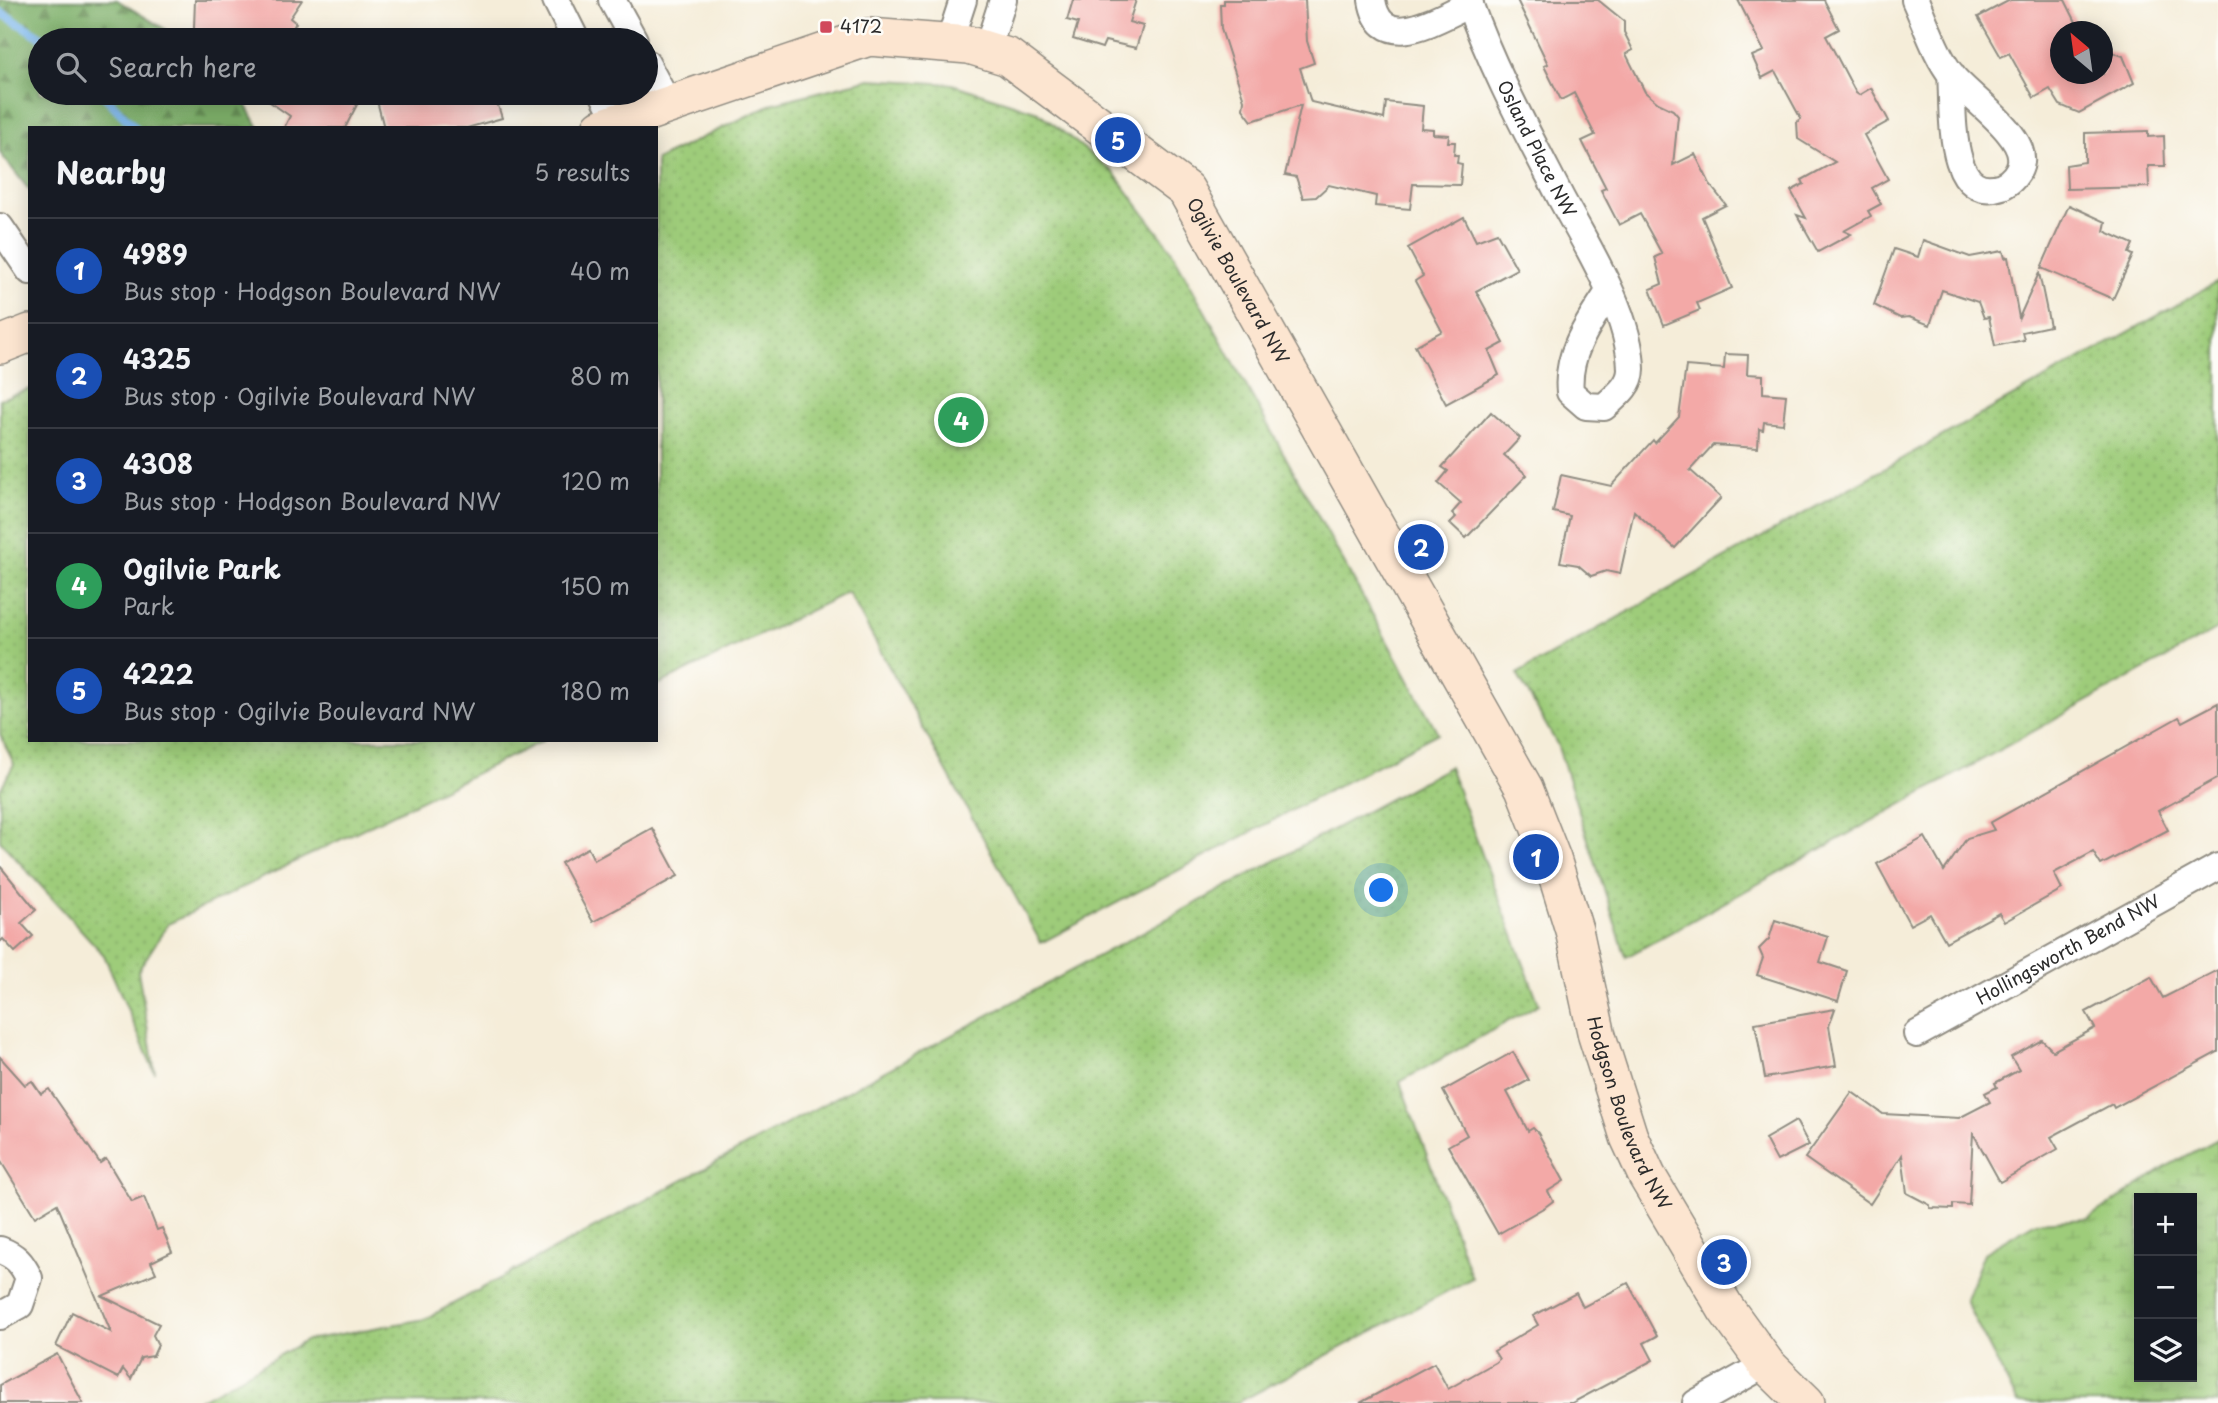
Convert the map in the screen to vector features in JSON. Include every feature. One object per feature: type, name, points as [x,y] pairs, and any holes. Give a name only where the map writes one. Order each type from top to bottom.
[{"type":"street","points":[[556,0],[570,28]]},
{"type":"street","points":[[612,0],[627,28]]},
{"type":"street","points":[[949,43],[963,0]]},
{"type":"street","points":[[987,50],[1003,0]]},
{"type":"street","name":"Osland Place NW","points":[[1372,0],[1374,13],[1384,25],[1395,31],[1408,30],[1469,2],[1513,102],[1609,292]]},
{"type":"street","points":[[1915,0],[1951,74]]},
{"type":"street","name":"Ogilvie Boulevard NW","points":[[607,114],[668,104],[869,37],[949,43],[1008,57],[1186,190],[1524,788]]},
{"type":"street","points":[[658,85],[668,104]]},
{"type":"street","points":[[0,227],[28,268]]},
{"type":"street","points":[[0,345],[28,333]]},
{"type":"street","name":"Hodgson Boulevard NW","points":[[1524,788],[1560,883],[1600,1048],[1629,1137],[1692,1256],[1766,1364],[1806,1403]]},
{"type":"street","name":"Hollingsworth Bend NW","points":[[1917,1034],[2218,867]]},
{"type":"street","points":[[0,1250],[13,1255],[23,1264],[29,1278],[20,1305],[0,1316]]},
{"type":"street","points":[[1696,1403],[1766,1364]]},
{"type":"green space","points":[[0,0],[117,0],[163,28],[28,28],[28,105],[247,105],[258,126],[28,126],[28,188],[0,153]]},
{"type":"green space","points":[[870,79],[952,84],[1038,112],[1113,172],[1170,248],[1438,733],[1041,943],[848,592],[658,685],[658,159],[774,103]]},
{"type":"green space","points":[[2218,282],[2218,629],[1626,957],[1557,744],[1517,674]]},
{"type":"green space","points":[[28,390],[28,742],[540,742],[168,924],[138,971],[155,1073],[104,955],[0,841],[0,790],[14,764],[0,734],[0,399]]},
{"type":"green space","points":[[1449,767],[1539,1004],[1400,1082],[1472,1278],[1237,1403],[194,1403],[307,1340],[425,1319]]},
{"type":"green space","points":[[2218,1139],[2218,1403],[2018,1403],[1965,1301],[1984,1253],[2036,1222],[2088,1219],[2169,1165]]},
{"type":"building","points":[[195,0],[302,0],[290,18],[296,23],[294,26],[297,28],[194,28]]},
{"type":"building","points":[[1073,0],[1136,0],[1129,22],[1143,26],[1136,48],[1105,41],[1102,48],[1073,39],[1078,23],[1067,20]]},
{"type":"building","points":[[1224,0],[1305,0],[1307,41],[1314,63],[1300,68],[1311,102],[1384,119],[1386,102],[1423,106],[1421,128],[1433,129],[1433,134],[1449,135],[1448,142],[1455,142],[1454,155],[1458,155],[1457,163],[1462,164],[1460,185],[1413,184],[1410,209],[1375,206],[1376,196],[1329,185],[1316,197],[1303,198],[1296,177],[1285,175],[1301,105],[1252,121],[1243,109],[1244,100],[1221,29],[1220,4],[1224,4]]},
{"type":"building","points":[[1517,0],[1598,0],[1624,21],[1624,32],[1633,50],[1626,54],[1645,92],[1678,116],[1673,165],[1695,154],[1711,186],[1726,205],[1702,217],[1732,288],[1697,303],[1700,310],[1664,325],[1650,289],[1662,284],[1655,257],[1662,254],[1640,214],[1619,225],[1601,190],[1606,188],[1582,141],[1595,135],[1574,93],[1561,100],[1544,66],[1548,64]]},
{"type":"building","points":[[1738,0],[1824,0],[1839,29],[1826,36],[1856,93],[1859,95],[1871,88],[1889,121],[1864,135],[1888,179],[1872,188],[1881,204],[1868,211],[1871,216],[1844,231],[1851,234],[1818,252],[1797,215],[1806,218],[1791,191],[1804,184],[1802,180],[1835,162],[1798,139],[1797,122],[1801,119],[1775,71],[1762,78],[1752,56],[1764,51]]},
{"type":"building","points":[[2010,0],[2065,0],[2076,21],[2050,21],[2050,84],[2113,84],[2113,52],[2123,56],[2134,83],[2079,113],[2060,105],[2050,89],[2034,98],[2009,53],[2001,57],[1978,17]]},
{"type":"building","points":[[274,105],[357,105],[346,126],[285,126],[290,116]]},
{"type":"building","points":[[378,105],[498,105],[502,118],[474,126],[383,126]]},
{"type":"building","points":[[2148,131],[2148,137],[2164,136],[2165,166],[2148,166],[2149,187],[2067,189],[2066,165],[2085,162],[2085,133]]},
{"type":"building","points":[[2069,205],[2106,222],[2104,231],[2133,244],[2129,253],[2133,255],[2113,299],[2041,268]]},
{"type":"building","points":[[1464,217],[1476,241],[1497,233],[1517,269],[1476,291],[1504,343],[1489,351],[1499,375],[1446,404],[1415,346],[1442,331],[1415,281],[1423,276],[1408,248]]},
{"type":"building","points":[[1923,240],[1970,257],[2003,251],[2005,258],[2008,257],[2019,318],[2039,273],[2050,326],[2022,332],[2024,340],[1995,346],[1989,317],[1984,318],[1978,302],[1942,290],[1930,325],[1909,317],[1900,318],[1874,305],[1894,249],[1918,257]]},
{"type":"building","points":[[1725,354],[1748,355],[1747,374],[1763,375],[1763,393],[1786,395],[1783,424],[1764,422],[1763,430],[1759,429],[1758,448],[1713,445],[1690,470],[1721,498],[1675,548],[1634,511],[1620,574],[1606,571],[1591,576],[1578,565],[1560,562],[1570,516],[1553,512],[1561,475],[1611,486],[1653,440],[1655,443],[1679,417],[1686,366],[1724,369]]},
{"type":"building","points":[[1491,412],[1520,438],[1504,455],[1527,475],[1466,538],[1450,523],[1456,517],[1452,513],[1461,503],[1438,483],[1448,471],[1442,467]]},
{"type":"building","points":[[2218,703],[2218,778],[2158,811],[2168,830],[2101,865],[2093,852],[2054,873],[2062,889],[2004,922],[1999,913],[1946,942],[1930,914],[1910,925],[1877,864],[1925,837],[1944,871],[1967,838],[1994,830],[1990,823],[2179,717],[2182,722]]},
{"type":"building","points":[[652,828],[678,876],[593,922],[561,863],[588,848],[594,860]]},
{"type":"building","points":[[0,866],[36,910],[21,923],[33,936],[15,952],[3,939],[0,942]]},
{"type":"building","points":[[1775,920],[1828,937],[1820,962],[1847,971],[1838,1001],[1757,975],[1763,958],[1759,949],[1769,939]]},
{"type":"building","points":[[2218,970],[2218,1052],[2114,1108],[2112,1104],[2051,1137],[2058,1149],[2000,1182],[1973,1133],[1969,1205],[1953,1204],[1953,1209],[1930,1208],[1930,1205],[1907,1193],[1902,1155],[1870,1204],[1805,1158],[1852,1092],[1883,1114],[1959,1118],[1990,1102],[1985,1093],[1997,1087],[1995,1083],[2019,1070],[2011,1057],[2042,1040],[2053,1051],[2095,1028],[2086,1012],[2151,977],[2163,998]]},
{"type":"building","points":[[1835,1009],[1829,1026],[1836,1066],[1765,1078],[1755,1023]]},
{"type":"building","points":[[1513,1052],[1529,1080],[1507,1092],[1528,1131],[1533,1128],[1538,1133],[1564,1181],[1548,1191],[1553,1201],[1498,1234],[1448,1146],[1467,1135],[1443,1091]]},
{"type":"building","points":[[0,1057],[25,1085],[32,1081],[41,1094],[49,1089],[100,1163],[106,1159],[132,1202],[144,1197],[157,1230],[162,1228],[172,1252],[151,1262],[156,1273],[102,1296],[159,1324],[153,1335],[158,1345],[153,1356],[141,1358],[131,1379],[123,1369],[118,1378],[56,1346],[72,1312],[111,1332],[57,1204],[35,1217],[0,1160]]},
{"type":"building","points":[[1796,1121],[1809,1145],[1777,1161],[1765,1139]]},
{"type":"building","points":[[1628,1283],[1657,1336],[1644,1343],[1653,1360],[1572,1403],[1360,1403],[1434,1363],[1448,1389],[1496,1362],[1499,1359],[1494,1351],[1538,1325],[1533,1316],[1576,1293],[1583,1307]]},
{"type":"building","points":[[57,1354],[83,1403],[0,1403],[0,1385]]},
{"type":"waterway","points":[[0,12],[28,29]]},
{"type":"waterway","points":[[113,105],[133,126]]},
{"type":"place","name":"4172","points":[[826,27]]},
{"type":"place","name":"4222","points":[[1118,140]]},
{"type":"place","name":"Ogilvie Park","points":[[961,420]]},
{"type":"place","name":"4325","points":[[1421,547]]},
{"type":"place","name":"4989","points":[[1536,857]]},
{"type":"place","name":"4308","points":[[1724,1262]]}]
